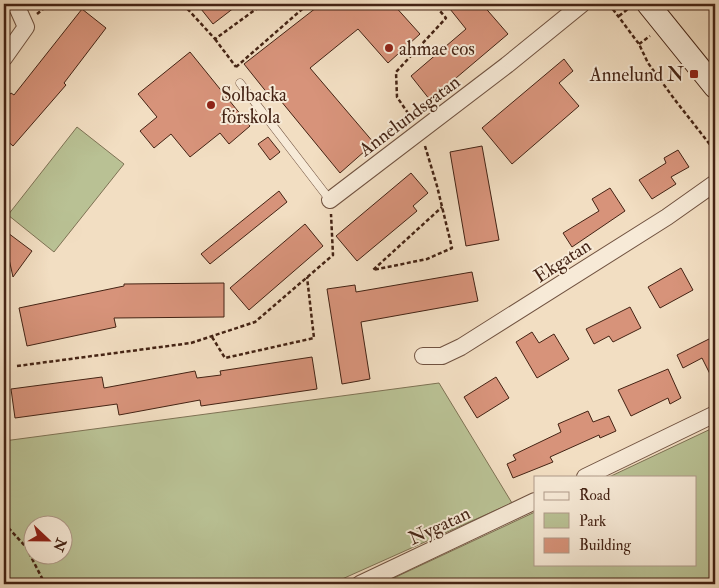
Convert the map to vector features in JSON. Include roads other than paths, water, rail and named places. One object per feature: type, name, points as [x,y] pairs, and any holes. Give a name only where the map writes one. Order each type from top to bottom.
[{"type":"street","points":[[4,58],[26,27],[17,7],[12,4]]},
{"type":"street","name":"Annelundsgatan","points":[[330,200],[507,65],[582,4]]},
{"type":"street","points":[[648,4],[715,88]]},
{"type":"street","name":"Ekgatan","points":[[423,356],[442,356],[461,347],[666,217],[715,183]]},
{"type":"street","points":[[587,476],[715,414]]},
{"type":"street","name":"Nygatan","points":[[360,584],[534,501]]},
{"type":"lane","points":[[240,83],[330,200]]},
{"type":"place","name":"ahmae eos","points":[[389,48]]},
{"type":"place","name":"Annelund N","points":[[694,74]]},
{"type":"place","name":"Solbacka förskola","points":[[211,105]]}]
